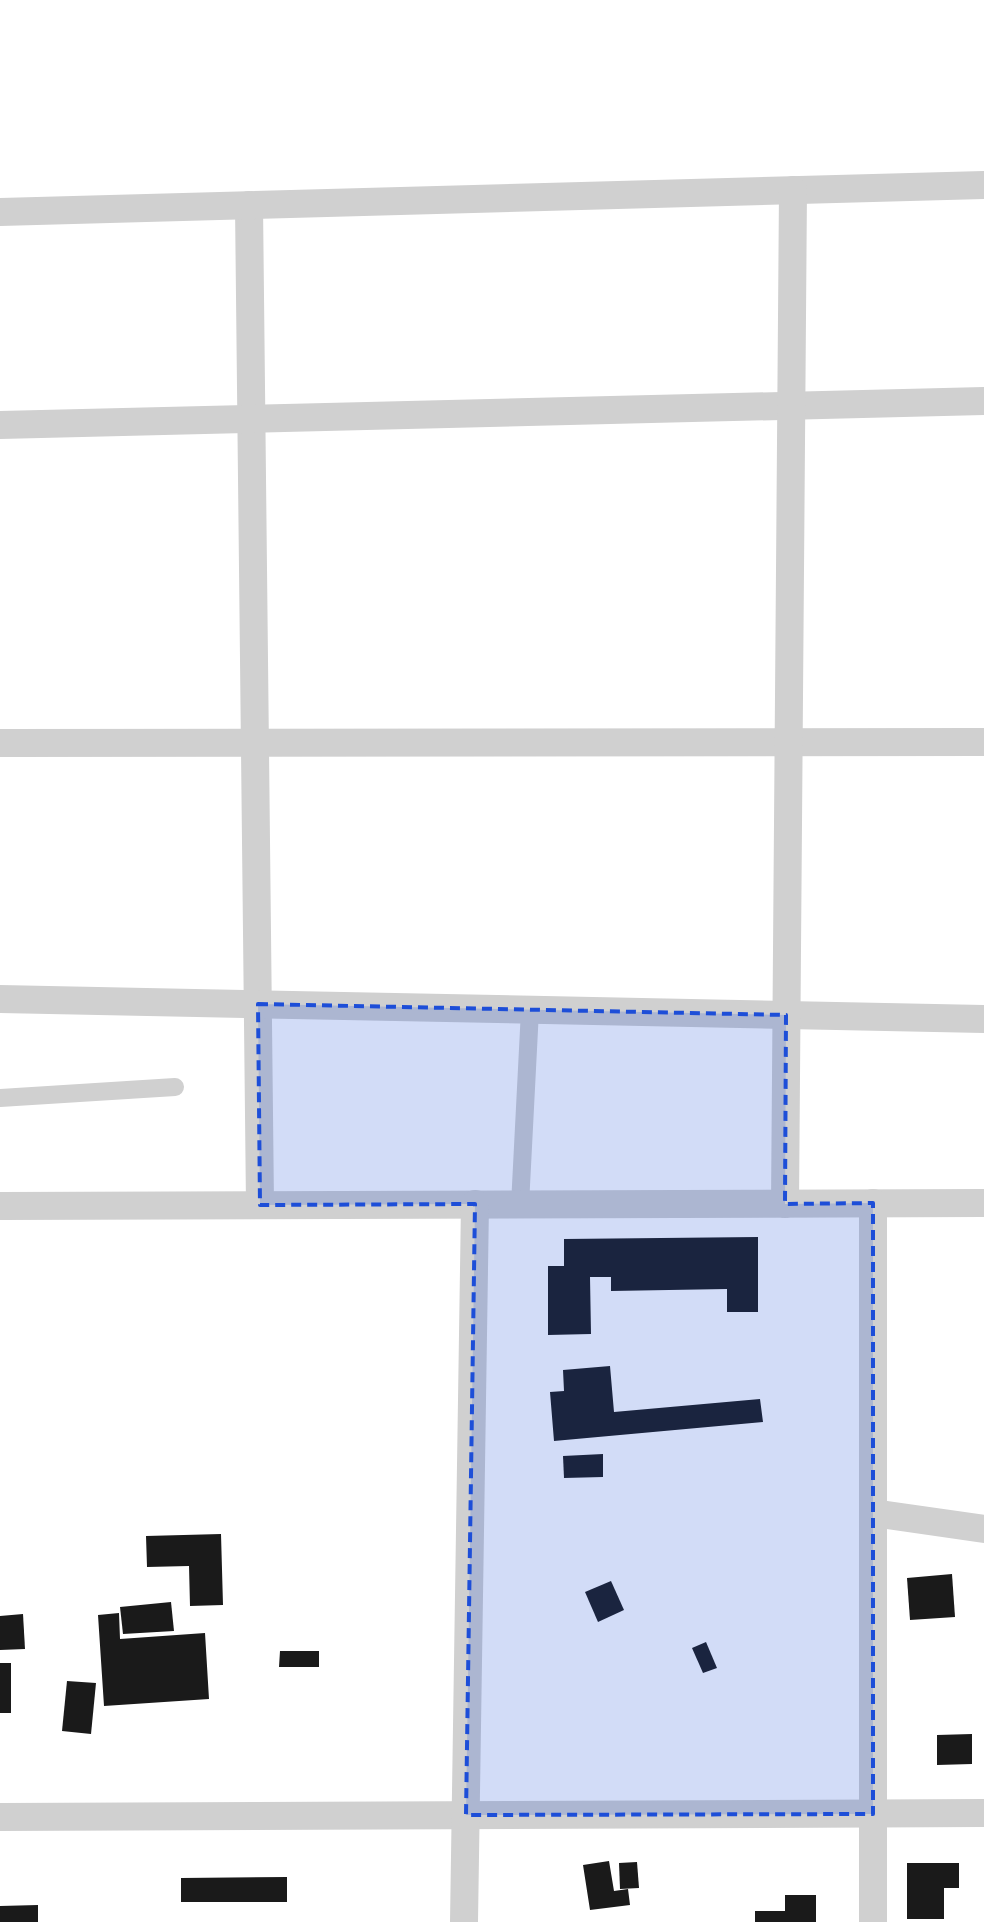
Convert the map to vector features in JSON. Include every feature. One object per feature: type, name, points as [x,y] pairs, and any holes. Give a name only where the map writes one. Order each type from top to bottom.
[{"type":"street","points":[[0,212],[984,185]]},
{"type":"street","points":[[785,1204],[793,190]]},
{"type":"street","points":[[249,205],[260,1205]]},
{"type":"street","points":[[0,424],[984,401]]},
{"type":"street","points":[[0,743],[984,742]]},
{"type":"street","points":[[0,999],[984,1019]]},
{"type":"street","points":[[873,1922],[874,1203]]},
{"type":"street","points":[[464,1922],[475,1204]]},
{"type":"street","points":[[0,1206],[984,1204]]},
{"type":"street","points":[[873,1513],[984,1529]]},
{"type":"street","points":[[0,1817],[984,1813]]},
{"type":"lane","points":[[520,1205],[530,1010]]},
{"type":"lane","points":[[0,1098],[175,1086]]},
{"type":"highlighted area","points":[[258,1004],[786,1015],[785,1204],[873,1203],[873,1814],[466,1815],[475,1204],[260,1205]]},
{"type":"building","points":[[758,1237],[758,1312],[727,1312],[727,1289],[611,1291],[611,1277],[590,1277],[591,1334],[548,1335],[548,1266],[564,1266],[564,1239]]},
{"type":"building","points":[[610,1366],[614,1412],[760,1399],[763,1422],[554,1441],[550,1392],[564,1391],[563,1370]]},
{"type":"building","points":[[603,1454],[603,1477],[564,1478],[563,1456]]},
{"type":"building","points":[[221,1534],[223,1605],[190,1606],[189,1566],[147,1567],[146,1536]]},
{"type":"building","points":[[952,1574],[955,1617],[910,1620],[907,1578]]},
{"type":"building","points":[[611,1581],[624,1610],[598,1622],[585,1592]]},
{"type":"building","points":[[171,1602],[174,1631],[123,1634],[120,1607]]},
{"type":"building","points":[[119,1613],[120,1639],[205,1633],[209,1699],[104,1706],[98,1615]]},
{"type":"building","points":[[23,1614],[25,1649],[0,1650],[0,1616]]},
{"type":"building","points":[[706,1642],[717,1668],[703,1673],[692,1648]]},
{"type":"building","points":[[280,1651],[319,1651],[319,1667],[279,1667]]},
{"type":"building","points":[[0,1663],[11,1663],[11,1713],[0,1713]]},
{"type":"building","points":[[67,1681],[96,1683],[91,1734],[62,1731]]},
{"type":"building","points":[[972,1734],[972,1764],[937,1765],[937,1735]]},
{"type":"building","points":[[609,1861],[614,1891],[628,1889],[630,1905],[590,1910],[583,1865]]},
{"type":"building","points":[[637,1862],[639,1888],[620,1889],[619,1863]]},
{"type":"building","points":[[907,1863],[959,1863],[959,1888],[944,1888],[944,1919],[907,1919]]},
{"type":"building","points":[[287,1877],[287,1902],[181,1902],[181,1878]]},
{"type":"building","points":[[785,1895],[816,1895],[816,1922],[755,1922],[755,1911],[785,1911]]},
{"type":"building","points":[[38,1905],[38,1922],[0,1922],[0,1906]]}]
